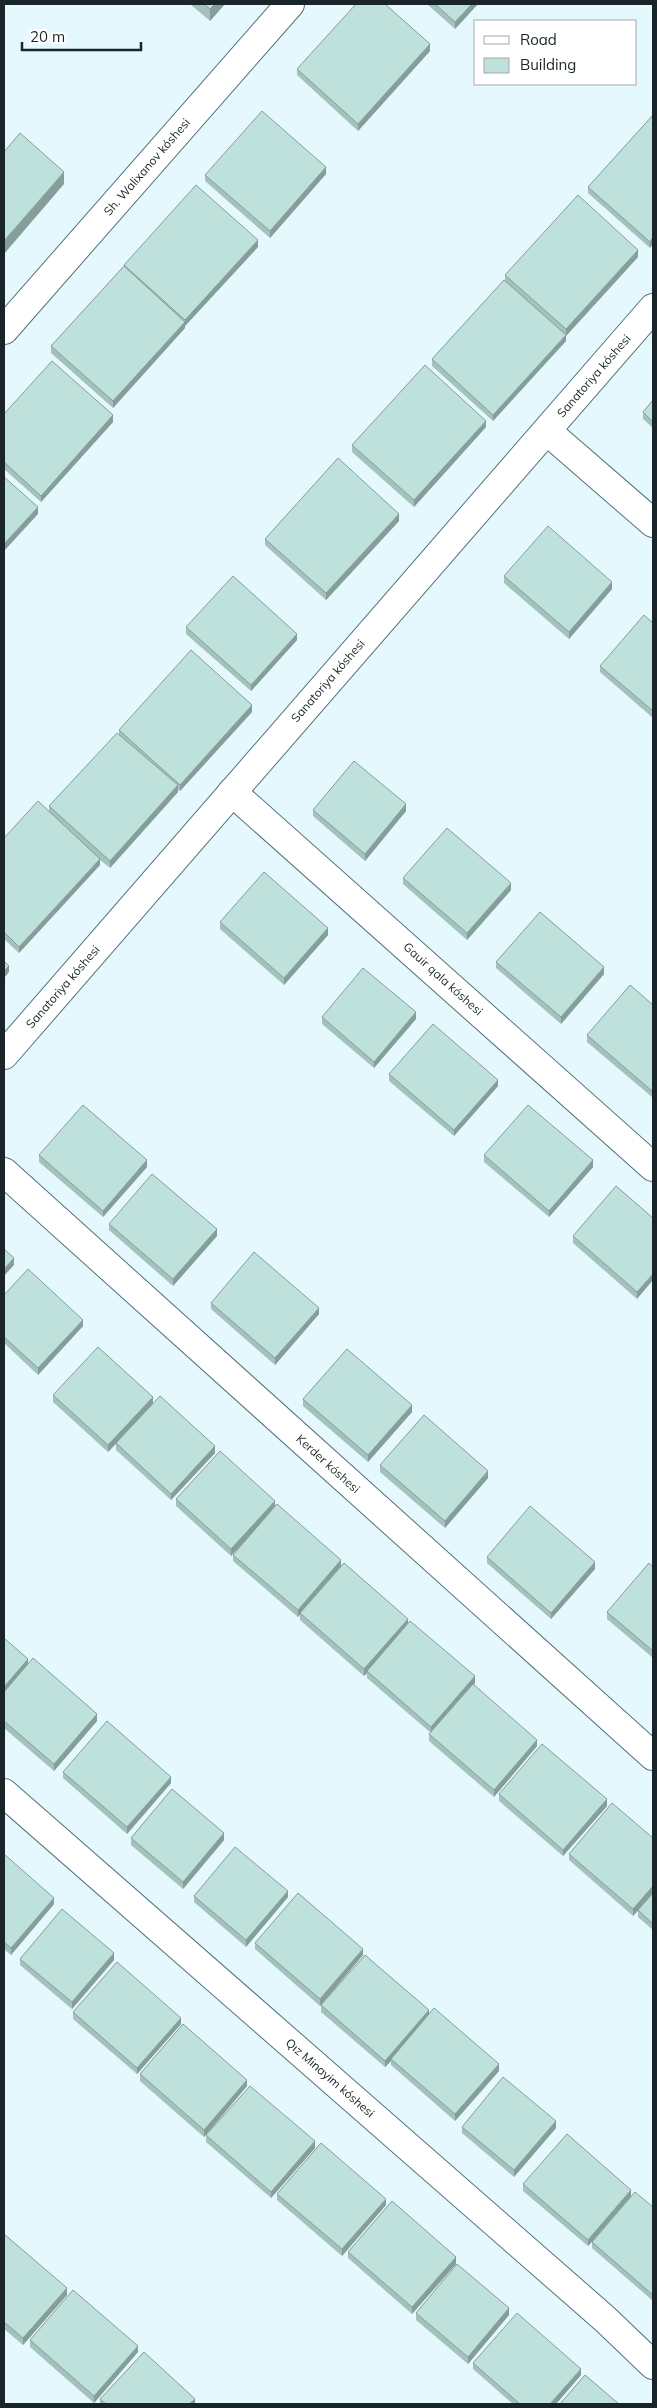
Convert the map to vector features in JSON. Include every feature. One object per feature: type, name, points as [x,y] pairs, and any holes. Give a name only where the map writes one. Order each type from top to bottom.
[{"type":"street","name":"Sh. Walixanov kóshesi","points":[[4,330],[290,4]]},
{"type":"street","name":"Sanatoriya kóshesi","points":[[4,1055],[653,308]]},
{"type":"street","points":[[547,431],[653,524]]},
{"type":"street","name":"Gauir qala kóshesi","points":[[232,792],[653,1167]]},
{"type":"street","name":"Kerder kóshesi","points":[[4,1172],[653,1756]]},
{"type":"street","name":"Qız Minayim kóshesi","points":[[4,1793],[605,2318],[653,2365]]},
{"type":"building","points":[[204,4],[215,4],[210,9]]},
{"type":"building","points":[[356,4],[385,4],[430,44],[358,124],[297,69]]},
{"type":"building","points":[[435,4],[472,4],[455,22]]},
{"type":"building","points":[[262,111],[326,167],[270,231],[205,175]]},
{"type":"building","points":[[653,115],[653,237],[650,242],[588,187]]},
{"type":"building","points":[[20,133],[64,172],[4,241],[4,152]]},
{"type":"building","points":[[196,185],[258,240],[185,320],[124,265]]},
{"type":"building","points":[[578,195],[638,250],[566,329],[505,275]]},
{"type":"building","points":[[124,266],[185,322],[113,401],[51,346]]},
{"type":"building","points":[[504,280],[566,335],[493,415],[432,359]]},
{"type":"building","points":[[52,361],[113,415],[41,496],[4,462],[4,414]]},
{"type":"building","points":[[425,365],[486,421],[414,500],[352,445]]},
{"type":"building","points":[[653,400],[653,422],[643,412]]},
{"type":"building","points":[[338,458],[399,514],[326,593],[265,539]]},
{"type":"building","points":[[4,477],[38,507],[4,544]]},
{"type":"building","points":[[548,526],[612,582],[569,632],[504,576]]},
{"type":"building","points":[[233,576],[297,634],[251,685],[186,627]]},
{"type":"building","points":[[644,615],[653,623],[653,711],[600,666]]},
{"type":"building","points":[[191,650],[252,705],[180,785],[119,730]]},
{"type":"building","points":[[117,733],[178,785],[110,861],[49,806]]},
{"type":"building","points":[[354,761],[406,804],[365,854],[313,810]]},
{"type":"building","points":[[38,801],[100,859],[19,947],[4,932],[4,838]]},
{"type":"building","points":[[447,828],[511,883],[467,933],[403,878]]},
{"type":"building","points":[[264,872],[328,928],[284,978],[220,922]]},
{"type":"building","points":[[540,912],[604,967],[561,1017],[496,962]]},
{"type":"building","points":[[4,961],[9,966],[4,971]]},
{"type":"building","points":[[363,968],[416,1012],[374,1062],[322,1017]]},
{"type":"building","points":[[630,985],[653,1005],[652,1091],[587,1035]]},
{"type":"building","points":[[433,1024],[498,1080],[454,1130],[389,1074]]},
{"type":"building","points":[[83,1105],[147,1160],[103,1211],[39,1155]]},
{"type":"building","points":[[528,1105],[593,1160],[549,1211],[484,1155]]},
{"type":"building","points":[[152,1174],[217,1229],[173,1279],[109,1224]]},
{"type":"building","points":[[616,1186],[653,1218],[653,1274],[637,1292],[573,1236]]},
{"type":"building","points":[[4,1249],[14,1258],[4,1269]]},
{"type":"building","points":[[254,1252],[319,1308],[275,1358],[211,1303]]},
{"type":"building","points":[[28,1269],[83,1320],[38,1368],[4,1337],[4,1295]]},
{"type":"building","points":[[98,1347],[153,1397],[108,1445],[53,1395]]},
{"type":"building","points":[[347,1349],[412,1405],[368,1455],[303,1399]]},
{"type":"building","points":[[160,1396],[215,1446],[171,1494],[116,1443]]},
{"type":"building","points":[[424,1415],[488,1471],[445,1521],[380,1465]]},
{"type":"building","points":[[220,1451],[275,1501],[231,1549],[176,1499]]},
{"type":"building","points":[[277,1504],[341,1560],[298,1610],[233,1555]]},
{"type":"building","points":[[530,1506],[595,1562],[551,1613],[487,1557]]},
{"type":"building","points":[[344,1563],[408,1619],[364,1669],[300,1613]]},
{"type":"building","points":[[649,1563],[653,1567],[653,1651],[607,1612]]},
{"type":"building","points":[[410,1621],[475,1676],[431,1727],[367,1671]]},
{"type":"building","points":[[4,1638],[28,1659],[4,1687]]},
{"type":"building","points":[[33,1658],[97,1714],[54,1764],[4,1721],[4,1692]]},
{"type":"building","points":[[473,1684],[537,1740],[494,1790],[429,1734]]},
{"type":"building","points":[[107,1721],[171,1777],[127,1827],[63,1772]]},
{"type":"building","points":[[542,1744],[607,1799],[563,1850],[499,1794]]},
{"type":"building","points":[[172,1789],[224,1833],[183,1882],[131,1838]]},
{"type":"building","points":[[612,1803],[653,1838],[653,1886],[633,1909],[569,1854]]},
{"type":"building","points":[[235,1847],[288,1891],[246,1940],[194,1896]]},
{"type":"building","points":[[4,1854],[54,1898],[11,1948],[4,1942]]},
{"type":"building","points":[[298,1893],[363,1949],[320,1999],[255,1943]]},
{"type":"building","points":[[653,1893],[653,1924],[638,1910]]},
{"type":"building","points":[[62,1909],[114,1953],[72,2002],[20,1959]]},
{"type":"building","points":[[365,1955],[429,2010],[385,2061],[321,2005]]},
{"type":"building","points":[[117,1962],[181,2018],[137,2068],[73,2012]]},
{"type":"building","points":[[434,2008],[499,2064],[455,2114],[391,2059]]},
{"type":"building","points":[[183,2024],[247,2080],[204,2130],[140,2074]]},
{"type":"building","points":[[503,2077],[556,2121],[514,2170],[462,2127]]},
{"type":"building","points":[[250,2086],[315,2141],[271,2192],[206,2135]]},
{"type":"building","points":[[567,2134],[631,2190],[588,2240],[523,2184]]},
{"type":"building","points":[[321,2143],[386,2199],[342,2249],[277,2194]]},
{"type":"building","points":[[635,2192],[653,2207],[653,2295],[592,2242]]},
{"type":"building","points":[[392,2201],[456,2257],[412,2307],[348,2252]]},
{"type":"building","points":[[4,2234],[67,2288],[23,2338],[4,2322]]},
{"type":"building","points":[[457,2264],[509,2308],[468,2357],[416,2313]]},
{"type":"building","points":[[73,2290],[138,2346],[94,2396],[30,2340]]},
{"type":"building","points":[[517,2313],[581,2369],[550,2404],[520,2404],[473,2363]]},
{"type":"building","points":[[144,2352],[195,2399],[189,2404],[106,2404],[100,2399]]},
{"type":"building","points":[[585,2375],[619,2404],[560,2404]]}]
